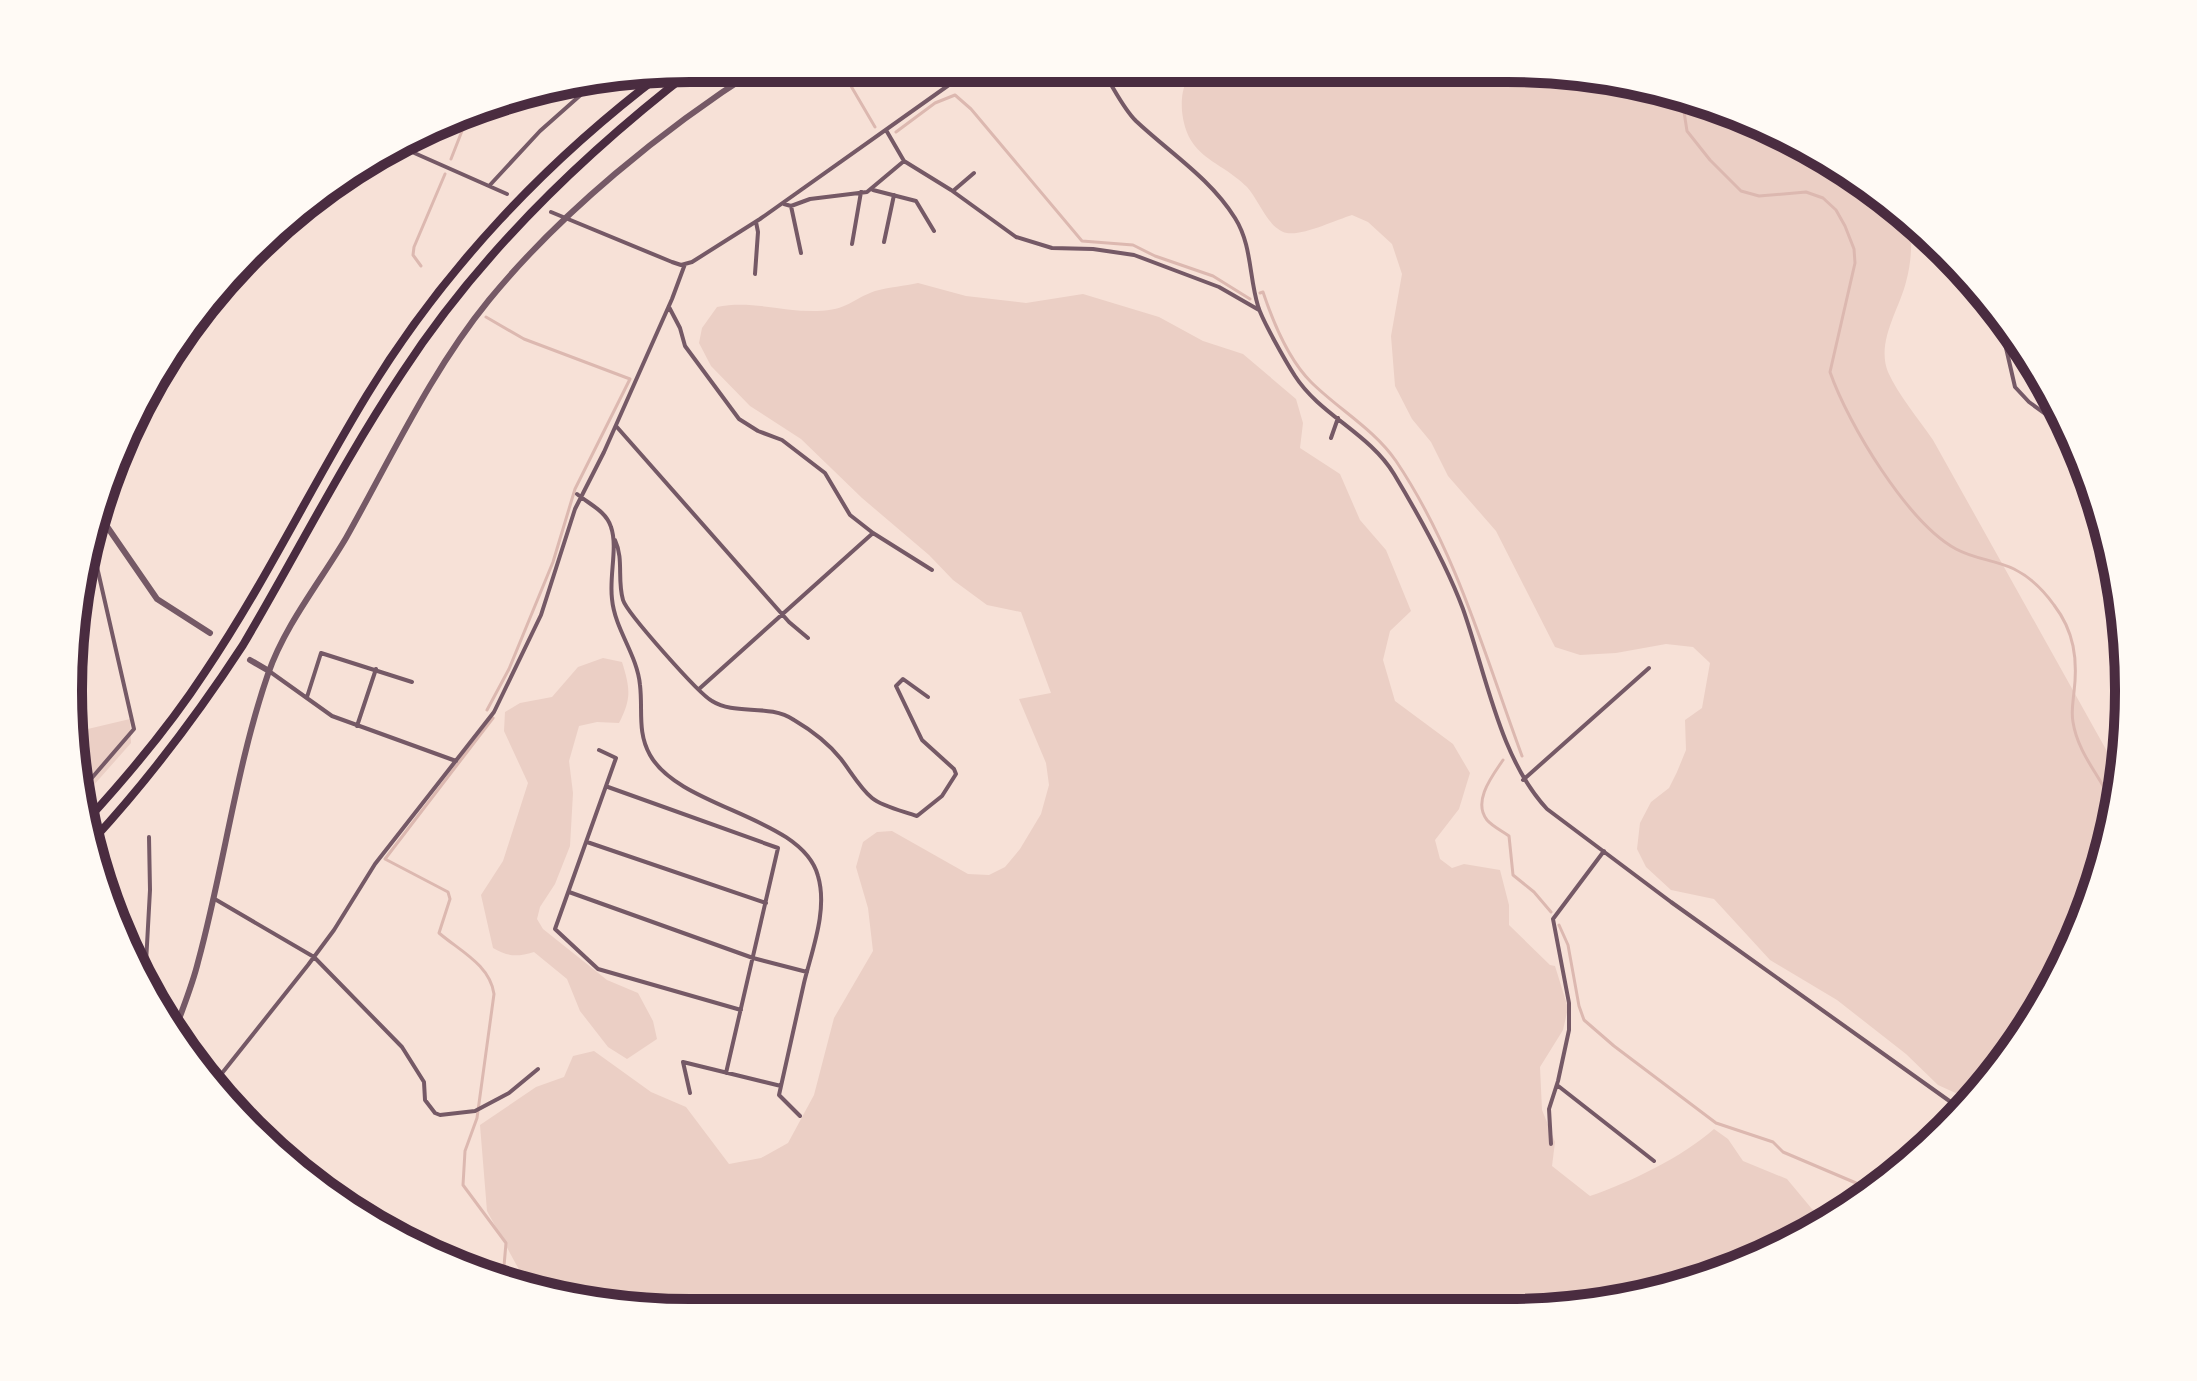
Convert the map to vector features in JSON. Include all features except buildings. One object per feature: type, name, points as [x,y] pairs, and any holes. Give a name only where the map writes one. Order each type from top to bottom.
[{"type":"highway","points":[[99,833],[155,769],[218,683],[382,405],[438,322],[499,247],[549,194],[613,134],[677,82]]},
{"type":"highway","points":[[95,812],[142,759],[205,673],[367,395],[457,269],[559,160],[602,120],[650,83]]},
{"type":"street","points":[[179,1019],[198,964],[252,729],[269,671],[430,386],[488,301],[537,246],[624,168],[740,82]]},
{"type":"street","points":[[551,212],[672,262],[685,264],[706,255],[756,222],[953,82]]},
{"type":"street","points":[[1110,82],[1136,120],[1220,196],[1242,229],[1259,310],[1294,375],[1386,462],[1426,533],[1461,606],[1512,759],[1523,780],[1547,809],[1953,1104]]},
{"type":"street","points":[[490,185],[540,131],[584,92]]},
{"type":"street","points":[[886,130],[904,161],[953,191],[1016,237],[1052,248],[1093,249],[1134,255],[1219,287],[1259,310]]},
{"type":"street","points":[[410,151],[507,194]]},
{"type":"street","points":[[783,203],[791,206],[810,199],[871,189],[904,161]]},
{"type":"street","points":[[953,191],[974,173]]},
{"type":"street","points":[[871,189],[916,201],[934,231]]},
{"type":"street","points":[[852,244],[861,192]]},
{"type":"street","points":[[884,242],[894,195]]},
{"type":"street","points":[[791,206],[801,253]]},
{"type":"street","points":[[755,274],[756,222]]},
{"type":"street","points":[[220,1076],[314,957],[375,864],[494,712],[541,615],[580,495],[616,426],[685,264]]},
{"type":"street","points":[[669,307],[685,346],[739,419],[758,431],[782,440],[825,473],[850,515],[932,570]]},
{"type":"street","points":[[2004,341],[2015,387],[2050,417]]},
{"type":"street","points":[[1331,438],[1338,418]]},
{"type":"street","points":[[616,426],[783,614],[808,638]]},
{"type":"street","points":[[580,495],[602,511],[610,524],[619,548],[622,598],[626,607],[708,699],[723,706],[768,710],[795,720],[839,757],[869,796],[917,816],[942,796],[956,774],[922,740],[896,686],[903,679],[928,697]]},
{"type":"street","points":[[106,524],[157,599],[210,633]]},
{"type":"street","points":[[699,689],[873,533]]},
{"type":"street","points":[[613,534],[612,602],[637,667],[641,687],[641,733],[659,769],[670,779],[784,835],[819,876],[820,913],[779,1095],[800,1116]]},
{"type":"street","points":[[89,780],[134,729],[96,563]]},
{"type":"street","points":[[307,697],[321,653],[412,682]]},
{"type":"street","points":[[250,660],[332,716],[456,761]]},
{"type":"street","points":[[1523,780],[1649,668]]},
{"type":"street","points":[[357,726],[376,669]]},
{"type":"street","points":[[599,750],[616,758],[555,929],[598,969],[741,1010]]},
{"type":"street","points":[[608,787],[778,848],[726,1073]]},
{"type":"street","points":[[146,962],[149,837]]},
{"type":"street","points":[[587,842],[766,903]]},
{"type":"street","points":[[1551,1144],[1549,1109],[1569,1030],[1569,1003],[1553,919],[1604,851]]},
{"type":"street","points":[[569,892],[753,958],[807,972]]},
{"type":"street","points":[[213,898],[314,957],[402,1047],[424,1082],[425,1100],[440,1115],[475,1111],[509,1093],[538,1069]]},
{"type":"street","points":[[690,1093],[683,1062],[781,1086]]},
{"type":"street","points":[[1557,1085],[1654,1161]]},
{"type":"shaded area","points":[[1187,82],[1506,82],[1586,87],[1625,94],[1702,114],[1776,145],[1845,185],[1910,235],[1908,274],[1885,349],[1888,372],[1933,440],[2111,759],[2094,848],[2069,923],[2052,960],[2012,1029],[1961,1095],[1938,1085],[1906,1054],[1837,1000],[1770,960],[1714,899],[1671,890],[1646,867],[1637,849],[1640,823],[1651,802],[1669,788],[1677,772],[1686,750],[1685,720],[1702,708],[1710,663],[1693,647],[1666,644],[1616,653],[1580,655],[1555,647],[1496,531],[1448,476],[1431,442],[1412,419],[1395,386],[1391,336],[1402,274],[1392,244],[1368,222],[1352,215],[1293,233],[1274,226],[1247,187],[1197,149],[1190,139],[1182,111]]},
{"type":"shaded area","points":[[918,283],[966,296],[1026,303],[1083,294],[1159,317],[1203,341],[1243,354],[1296,399],[1303,423],[1300,448],[1340,474],[1360,520],[1386,550],[1411,611],[1390,631],[1383,660],[1395,701],[1453,744],[1470,773],[1459,809],[1435,840],[1440,859],[1452,868],[1464,864],[1500,870],[1509,905],[1509,925],[1550,965],[1555,966],[1568,1008],[1563,1030],[1540,1067],[1542,1110],[1555,1142],[1552,1166],[1590,1196],[1655,1168],[1714,1129],[1728,1139],[1743,1161],[1787,1179],[1818,1213],[1776,1236],[1702,1267],[1625,1287],[1546,1298],[690,1299],[611,1294],[522,1275],[487,1211],[480,1125],[536,1087],[564,1077],[573,1056],[594,1051],[651,1092],[686,1107],[729,1164],[761,1158],[788,1143],[814,1095],[834,1018],[873,951],[868,908],[856,867],[863,842],[877,832],[892,831],[968,874],[989,875],[1005,867],[1041,814],[1049,785],[1046,763],[1019,699],[1051,693],[1021,612],[987,605],[953,580],[801,439],[750,406],[711,366],[699,343],[702,328],[717,307],[742,305],[828,310],[843,307],[875,291]]},
{"type":"shaded area","points":[[603,658],[622,662],[628,700],[619,723],[597,722],[579,726],[569,761],[573,793],[570,846],[537,919],[543,929],[607,980],[638,993],[653,1021],[657,1039],[627,1059],[608,1047],[580,1011],[567,979],[534,952],[513,955],[493,948],[481,895],[503,861],[528,783],[504,731],[505,712],[520,703],[552,697],[578,667]]},
{"type":"shaded area","points":[[130,719],[131,743],[90,789],[87,770],[83,730]]},
{"type":"waterway","points":[[849,82],[875,127]]},
{"type":"waterway","points":[[896,132],[935,103],[955,95],[971,109],[1082,241],[1133,245],[1213,276],[1250,299]]},
{"type":"waterway","points":[[1684,109],[1687,131],[1741,191],[1759,196],[1806,192],[1823,198],[1836,210],[1854,249],[1855,263],[1830,372],[1839,393],[1865,444],[1919,518],[1956,549],[2007,566],[2026,576],[2061,615],[2075,657],[2072,714],[2076,734],[2106,791]]},
{"type":"waterway","points":[[451,159],[464,126]]},
{"type":"waterway","points":[[421,266],[413,255],[414,247],[445,174]]},
{"type":"waterway","points":[[1260,293],[1263,292],[1282,340],[1303,373],[1387,450],[1417,495],[1468,604],[1522,756]]},
{"type":"waterway","points":[[486,317],[524,339],[630,379],[575,489],[553,562],[509,669],[487,710]]},
{"type":"waterway","points":[[493,718],[385,859],[448,892],[450,899],[439,933],[473,959],[487,975],[494,994],[477,1118],[465,1151],[463,1185],[506,1243],[506,1270]]},
{"type":"waterway","points":[[1503,760],[1486,788],[1483,813],[1489,822],[1509,836],[1513,875],[1534,892],[1551,912]]},
{"type":"waterway","points":[[1559,925],[1568,945],[1584,1020],[1716,1123],[1773,1142],[1783,1152],[1859,1186]]}]
